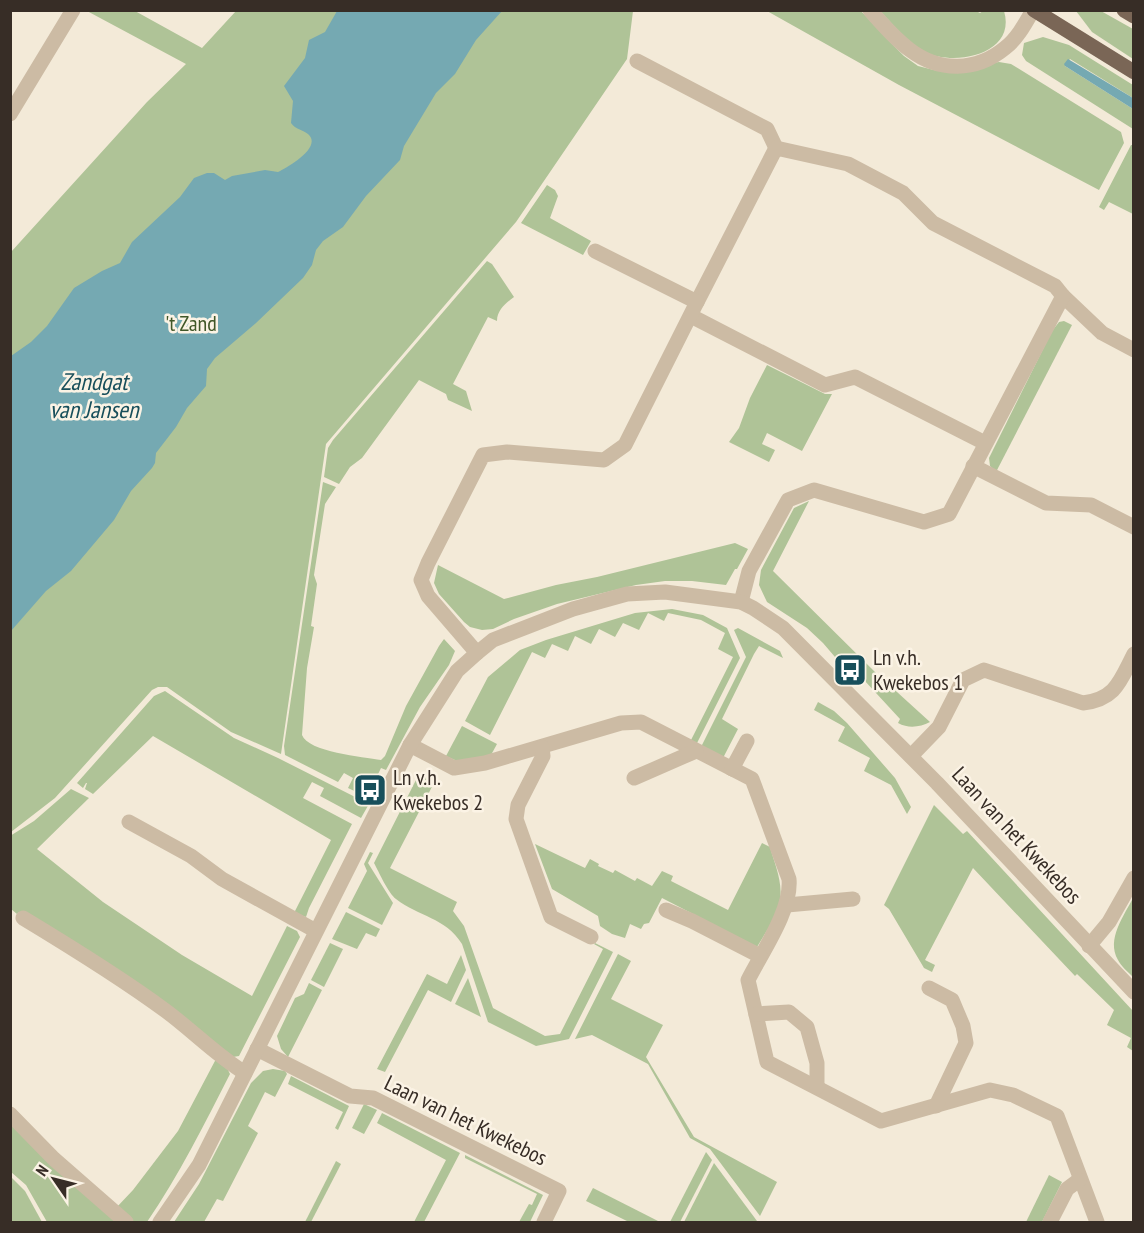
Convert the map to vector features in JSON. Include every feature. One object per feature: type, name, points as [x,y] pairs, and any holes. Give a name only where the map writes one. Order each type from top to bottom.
[{"type":"main road","points":[[1033,10],[1134,72]]},
{"type":"main road","points":[[1124,10],[1134,16]]},
{"type":"street","points":[[10,114],[73,10]]},
{"type":"street","points":[[870,10],[909,50],[945,67],[973,64],[1004,49],[1017,36],[1033,10]]},
{"type":"street","points":[[637,61],[766,129],[776,148],[848,164],[903,193],[933,223],[1055,286],[1062,296],[1102,333],[1134,350]]},
{"type":"street","points":[[477,653],[428,596],[421,580],[483,455],[507,452],[604,460],[625,445],[776,148]]},
{"type":"street","points":[[595,251],[825,385],[855,377],[985,443]]},
{"type":"street","points":[[741,602],[749,571],[788,500],[814,490],[924,522],[949,514],[1062,296]]},
{"type":"street","points":[[973,466],[1046,503],[1091,505],[1134,527]]},
{"type":"street","name":"Laan van het Kwekebos","points":[[160,1222],[199,1165],[410,745],[457,671],[494,640],[573,609],[627,594],[665,592],[741,602],[783,628],[911,756],[1134,992]]},
{"type":"street","points":[[911,756],[939,727],[963,680],[984,670],[1083,703],[1099,701],[1117,688],[1134,654]]},
{"type":"street","points":[[410,745],[454,768],[485,763],[621,723],[641,722],[752,779],[789,879],[790,891],[787,905],[748,980],[767,1062],[881,1121],[990,1090],[1012,1095],[1057,1116],[1096,1222]]},
{"type":"street","points":[[732,769],[747,741]]},
{"type":"street","points":[[542,747],[543,756],[518,805],[516,819],[551,917],[591,937]]},
{"type":"street","points":[[634,778],[696,751]]},
{"type":"street","points":[[129,822],[191,856],[222,879],[316,931]]},
{"type":"street","points":[[1089,946],[1109,922],[1134,878]]},
{"type":"street","points":[[787,905],[853,899]]},
{"type":"street","points":[[666,910],[760,956]]},
{"type":"street","points":[[23,918],[167,1011],[230,1064],[245,1073]]},
{"type":"street","points":[[929,988],[952,1000],[963,1026],[966,1043],[936,1106]]},
{"type":"street","points":[[756,1014],[789,1012],[807,1027],[817,1063],[817,1087]]},
{"type":"street","name":"Laan van het Kwekebos","points":[[256,1049],[350,1096],[373,1098],[559,1191],[544,1222]]},
{"type":"street","points":[[10,1114],[54,1159],[126,1222]]},
{"type":"street","points":[[1050,1222],[1067,1190],[1079,1180]]},
{"type":"green space","points":[[974,10],[980,13],[1004,11],[1006,26],[1001,38],[993,47],[981,53],[952,58],[938,56],[918,48],[880,11]]},
{"type":"green space","name":"'t Zand","points":[[87,11],[135,11],[202,48],[236,11],[633,11],[627,59],[516,222],[326,444],[281,754],[231,732],[167,687],[158,687],[152,690],[55,798],[11,832],[11,252],[147,102],[186,64]]},
{"type":"green space","points":[[767,11],[861,11],[904,56],[918,66],[938,71],[999,62],[1011,64],[1121,132],[1124,143],[1099,190],[899,85]]},
{"type":"green space","points":[[1076,11],[1101,11],[1133,29],[1133,59],[1092,32]]},
{"type":"green space","points":[[1043,37],[1069,45],[1133,85],[1133,98],[1070,59],[1065,66],[1133,109],[1133,129],[1026,61],[1022,55],[1024,43]]},
{"type":"green space","points":[[1133,145],[1133,214],[1109,202],[1104,210],[1099,207]]},
{"type":"green space","points":[[547,185],[555,190],[558,196],[550,218],[591,241],[583,255],[521,223]]},
{"type":"green space","points":[[487,261],[492,264],[514,297],[500,310],[497,321],[488,317],[453,384],[466,391],[472,411],[448,400],[446,394],[419,380],[362,458],[350,467],[339,484],[324,477],[328,448],[333,440]]},
{"type":"green space","points":[[1064,321],[1072,325],[996,472],[990,466],[989,458],[1052,331],[1059,322]]},
{"type":"green space","points":[[767,365],[825,394],[832,394],[802,451],[767,433],[762,444],[775,450],[769,462],[729,442],[739,428],[750,398]]},
{"type":"green space","points":[[323,482],[336,487],[325,504],[314,575],[317,584],[311,626],[314,627],[307,668],[302,735],[306,741],[325,750],[381,760],[385,756],[406,706],[444,639],[455,651],[449,665],[420,707],[386,770],[381,768],[367,797],[348,788],[353,778],[344,773],[338,782],[285,755],[284,746]]},
{"type":"green space","points":[[809,501],[773,571],[875,672],[930,722],[914,727],[898,723],[900,719],[852,667],[847,671],[807,628],[767,602],[759,585],[761,570],[794,508]]},
{"type":"green space","points":[[735,543],[748,549],[726,585],[665,581],[636,585],[557,604],[493,629],[482,630],[470,627],[439,594],[434,583],[438,565],[504,599]]},
{"type":"green space","points":[[672,609],[703,615],[727,628],[740,658],[696,745],[690,742],[733,657],[718,649],[725,633],[701,620],[668,613],[664,621],[648,613],[639,630],[623,623],[615,637],[599,629],[591,644],[575,636],[568,651],[552,644],[545,658],[532,652],[490,735],[465,721],[488,677],[520,650],[635,613]]},
{"type":"green space","points":[[738,628],[780,651],[783,658],[759,646],[754,654],[722,719],[738,729],[723,758],[701,747],[746,657],[734,630]]},
{"type":"green space","points":[[165,691],[234,738],[369,804],[361,818],[320,796],[324,788],[312,782],[303,798],[352,824],[306,917],[294,913],[331,840],[153,736],[93,794],[85,789],[87,783],[83,788],[77,783],[154,696]]},
{"type":"green space","points":[[818,702],[834,711],[847,723],[895,778],[911,807],[907,814],[891,785],[864,771],[870,758],[838,741],[845,727],[814,710]]},
{"type":"green space","points":[[462,726],[497,744],[491,755],[457,761],[446,756]]},
{"type":"green space","points":[[426,774],[436,779],[390,868],[457,902],[453,911],[464,926],[493,1008],[545,1036],[560,1034],[603,949],[594,944],[613,952],[569,1039],[536,1046],[488,1022],[462,944],[448,928],[396,899],[384,882],[374,863],[418,776]]},
{"type":"green space","points":[[71,789],[89,798],[37,849],[103,902],[182,955],[252,996],[287,926],[297,931],[300,937],[239,1056],[233,1057],[104,964],[11,909],[10,836],[34,821]]},
{"type":"green space","points":[[934,805],[963,834],[967,831],[1133,1011],[1133,1051],[1127,1047],[1131,1038],[1107,1025],[1114,1010],[1077,974],[1075,976],[973,868],[925,960],[935,965],[932,972],[924,968],[889,909],[884,905]]},
{"type":"green space","points":[[762,843],[770,847],[781,892],[777,912],[757,947],[662,898],[649,923],[644,924],[641,929],[630,924],[625,938],[612,934],[600,926],[598,916],[552,889],[535,844],[585,868],[590,859],[599,864],[598,866],[613,873],[615,870],[635,881],[637,878],[652,886],[662,871],[673,876],[671,881],[728,910]]},
{"type":"green space","points":[[370,852],[373,853],[368,863],[393,903],[382,925],[348,908],[367,871],[364,864]]},
{"type":"green space","points":[[1133,898],[1133,977],[1118,960],[1114,944],[1121,920]]},
{"type":"green space","points":[[346,912],[380,929],[376,937],[366,933],[357,949],[332,939]]},
{"type":"green space","points":[[330,943],[343,949],[324,987],[311,980]]},
{"type":"green space","points":[[618,954],[631,961],[611,999],[663,1025],[646,1057],[694,1137],[777,1182],[760,1216],[710,1149],[690,1138],[648,1064],[592,1035],[575,1039]]},
{"type":"green space","points":[[461,955],[466,970],[451,1002],[428,990],[385,1072],[377,1069],[427,974],[447,984]]},
{"type":"green space","points":[[468,978],[481,1017],[455,1004]]},
{"type":"green space","points":[[309,983],[322,990],[288,1057],[281,1049],[277,1036],[295,998],[304,994]]},
{"type":"green space","points":[[216,1059],[227,1068],[230,1074],[191,1150],[159,1204],[147,1222],[134,1222],[116,1208],[133,1190],[178,1131]]},
{"type":"green space","points":[[273,1069],[285,1071],[287,1074],[275,1097],[265,1092],[248,1126],[258,1133],[223,1201],[217,1199],[204,1222],[174,1222],[199,1184],[251,1083],[263,1071]]},
{"type":"green space","points":[[291,1076],[349,1106],[338,1130],[335,1128],[343,1112],[288,1084]]},
{"type":"green space","points":[[364,1104],[377,1110],[364,1134],[352,1128]]},
{"type":"green space","points":[[382,1113],[460,1153],[424,1222],[414,1222],[446,1160],[377,1123]]},
{"type":"green space","points":[[10,1121],[118,1222],[47,1222],[26,1185],[11,1172]]},
{"type":"green space","points":[[706,1152],[712,1160],[680,1222],[670,1222]]},
{"type":"green space","points":[[465,1155],[543,1195],[530,1222],[519,1222],[537,1194],[465,1158]]},
{"type":"green space","points":[[336,1161],[341,1164],[311,1222],[305,1222]]},
{"type":"green space","points":[[714,1163],[757,1221],[756,1222],[684,1222]]},
{"type":"green space","points":[[1049,1175],[1062,1182],[1042,1222],[1026,1222]]},
{"type":"green space","points":[[11,1177],[25,1191],[42,1222],[11,1222]]},
{"type":"green space","points":[[593,1188],[660,1222],[629,1222],[586,1201]]},
{"type":"water","name":"Zandgat van Jansen","points":[[337,11],[502,11],[476,40],[455,74],[436,93],[404,146],[400,160],[366,196],[343,227],[323,241],[316,250],[312,265],[303,278],[215,358],[207,369],[206,386],[187,408],[156,453],[152,468],[131,491],[114,520],[71,571],[46,591],[11,631],[11,356],[31,342],[47,326],[74,288],[120,263],[132,242],[180,197],[194,178],[214,173],[225,180],[232,176],[265,170],[278,172],[308,150],[311,139],[308,134],[291,123],[293,101],[284,86],[305,58],[309,40],[325,32]]},
{"type":"water","points":[[1068,59],[1133,98],[1133,109],[1065,66]]},
{"type":"place","name":"Ln v.h. Kwekebos 1","points":[[850,670]]},
{"type":"place","name":"Ln v.h. Kwekebos 2","points":[[370,790]]}]
